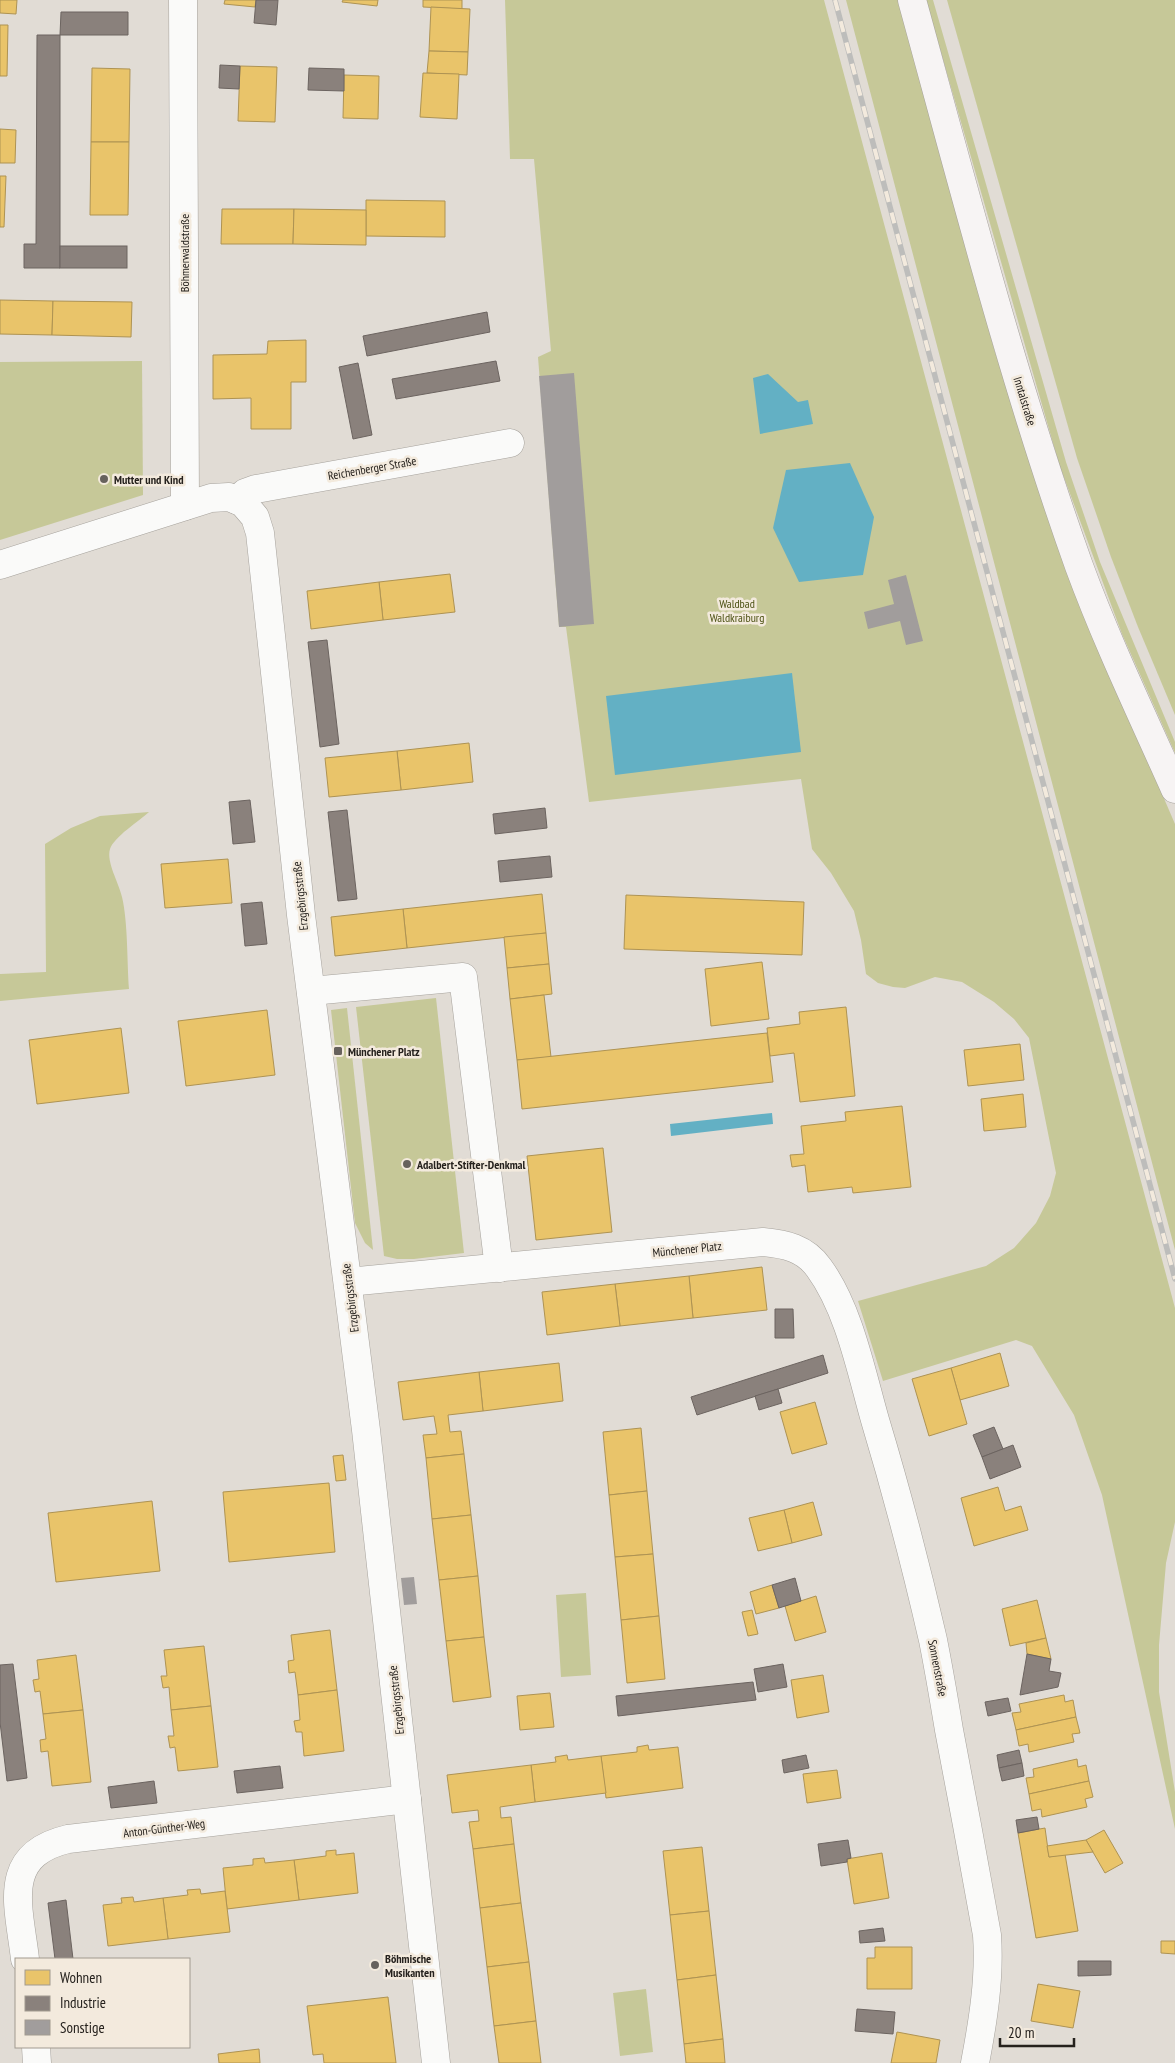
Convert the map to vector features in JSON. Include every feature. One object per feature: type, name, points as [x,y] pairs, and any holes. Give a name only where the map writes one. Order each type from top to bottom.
[{"type":"main road","name":"Inntalstraße","points":[[912,0],[1010,351],[1044,465],[1080,568],[1175,789]]},
{"type":"street","name":"Böhmerwaldstraße","points":[[183,0],[185,506]]},
{"type":"street","name":"Reichenberger Straße","points":[[236,500],[245,493],[256,489],[510,443]]},
{"type":"street","points":[[0,565],[185,506],[222,496],[236,500]]},
{"type":"street","name":"Erzgebirgsstraße","points":[[236,500],[249,508],[255,517],[260,533],[311,991],[348,1282],[436,2063]]},
{"type":"street","points":[[311,991],[463,977],[499,1268]]},
{"type":"street","name":"Münchener Platz","points":[[348,1282],[762,1242],[779,1243],[800,1250],[818,1267],[829,1283]]},
{"type":"street","name":"Sonnenstraße","points":[[829,1283],[840,1308],[862,1374],[913,1558],[933,1642],[968,1828],[987,1935],[989,1961],[981,2031],[975,2063]]},
{"type":"street","name":"Anton-Günther-Weg","points":[[25,1958],[18,1900],[19,1880],[24,1867],[32,1856],[50,1843],[68,1839],[407,1799]]},
{"type":"street","points":[[36,2048],[38,2063]]},
{"type":"green space","name":"Waldbad Waldkraiburg","points":[[505,0],[824,0],[1175,1308],[1175,1522],[1166,1563],[1159,1645],[1159,1692],[1175,1792],[1175,1829],[1102,1495],[1074,1415],[1032,1346],[1016,1340],[883,1381],[858,1301],[986,1266],[1014,1248],[1036,1223],[1050,1196],[1056,1173],[1029,1038],[1014,1019],[994,1002],[962,982],[935,977],[905,988],[893,987],[878,983],[866,974],[854,911],[831,873],[812,849],[801,779],[589,802],[566,627],[559,627],[538,357],[551,351],[534,159],[510,159]]},
{"type":"green space","points":[[846,0],[898,0],[995,352],[1066,571],[1175,824],[1175,1250]]},
{"type":"green space","points":[[926,0],[933,0],[1066,462],[1100,562],[1175,742],[1175,753],[1122,634],[1059,464]]},
{"type":"green space","points":[[947,0],[1175,0],[1175,715],[1111,557],[1077,458]]},
{"type":"green space","points":[[142,361],[143,495],[0,540],[0,362]]},
{"type":"green space","points":[[149,812],[116,839],[112,844],[109,854],[124,907],[129,989],[0,1001],[0,974],[46,972],[45,844],[71,828],[100,816]]},
{"type":"green space","points":[[436,998],[464,1253],[414,1259],[397,1259],[384,1256],[356,1007]]},
{"type":"green space","points":[[347,1008],[373,1250],[365,1243],[355,1223],[331,1010]]},
{"type":"green space","points":[[586,1593],[591,1675],[561,1677],[556,1595]]},
{"type":"green space","points":[[646,1989],[653,2052],[620,2056],[613,1993]]},
{"type":"water","points":[[768,374],[798,402],[808,400],[813,424],[760,434],[753,378]]},
{"type":"water","points":[[850,463],[874,517],[863,575],[799,582],[773,528],[786,470]]},
{"type":"water","points":[[792,673],[801,752],[615,775],[606,696]]},
{"type":"water","points":[[772,1113],[773,1124],[671,1136],[670,1124]]},
{"type":"building: Wohnen","points":[[0,0],[17,0],[16,14],[0,13]]},
{"type":"building: Wohnen","points":[[225,0],[256,0],[255,7],[224,4]]},
{"type":"building: Wohnen","points":[[343,0],[378,0],[377,6],[342,2]]},
{"type":"building: Wohnen","points":[[423,0],[462,0],[462,9],[423,7]]},
{"type":"building: Wohnen","points":[[431,7],[470,9],[468,52],[429,51]]},
{"type":"building: Wohnen","points":[[0,25],[8,25],[7,76],[0,76]]},
{"type":"building: Wohnen","points":[[429,51],[468,52],[467,75],[427,73]]},
{"type":"building: Wohnen","points":[[240,66],[277,67],[275,122],[238,121]]},
{"type":"building: Wohnen","points":[[92,68],[130,69],[129,142],[91,142]]},
{"type":"building: Wohnen","points":[[423,73],[459,74],[457,119],[420,117]]},
{"type":"building: Wohnen","points":[[344,75],[379,76],[378,119],[343,118]]},
{"type":"building: Wohnen","points":[[0,129],[16,130],[15,163],[0,163]]},
{"type":"building: Wohnen","points":[[91,142],[129,142],[128,215],[90,215]]},
{"type":"building: Wohnen","points":[[0,176],[6,176],[4,227],[0,227]]},
{"type":"building: Wohnen","points":[[366,200],[445,201],[445,237],[366,236]]},
{"type":"building: Wohnen","points":[[222,209],[294,209],[293,244],[221,244]]},
{"type":"building: Wohnen","points":[[294,209],[366,210],[366,245],[293,244]]},
{"type":"building: Wohnen","points":[[0,300],[53,301],[52,335],[0,334]]},
{"type":"building: Wohnen","points":[[53,301],[132,302],[131,337],[52,335]]},
{"type":"building: Wohnen","points":[[306,340],[306,382],[291,382],[291,429],[251,429],[251,398],[213,399],[213,355],[267,354],[268,341]]},
{"type":"building: Wohnen","points":[[450,574],[455,612],[383,620],[379,582]]},
{"type":"building: Wohnen","points":[[379,582],[383,620],[311,629],[307,591]]},
{"type":"building: Wohnen","points":[[469,743],[473,782],[401,790],[397,751]]},
{"type":"building: Wohnen","points":[[397,751],[401,790],[329,797],[325,758]]},
{"type":"building: Wohnen","points":[[228,859],[232,903],[165,908],[161,864]]},
{"type":"building: Wohnen","points":[[542,894],[546,933],[407,948],[403,909]]},
{"type":"building: Wohnen","points":[[626,895],[804,902],[802,955],[624,949]]},
{"type":"building: Wohnen","points":[[403,909],[407,948],[335,956],[331,917]]},
{"type":"building: Wohnen","points":[[546,933],[549,964],[507,968],[504,937]]},
{"type":"building: Wohnen","points":[[762,962],[769,1019],[711,1026],[705,969]]},
{"type":"building: Wohnen","points":[[549,964],[552,994],[510,999],[507,968]]},
{"type":"building: Wohnen","points":[[544,995],[551,1057],[517,1060],[510,999]]},
{"type":"building: Wohnen","points":[[846,1007],[855,1096],[800,1102],[794,1053],[770,1056],[767,1028],[800,1024],[799,1012]]},
{"type":"building: Wohnen","points":[[267,1010],[275,1075],[186,1086],[178,1021]]},
{"type":"building: Wohnen","points":[[121,1028],[129,1093],[37,1104],[29,1040]]},
{"type":"building: Wohnen","points":[[767,1033],[773,1082],[522,1109],[517,1060]]},
{"type":"building: Wohnen","points":[[1020,1044],[1024,1080],[968,1086],[964,1050]]},
{"type":"building: Wohnen","points":[[1023,1094],[1026,1127],[984,1131],[981,1099]]},
{"type":"building: Wohnen","points":[[902,1106],[911,1187],[853,1193],[852,1187],[808,1192],[805,1165],[792,1167],[790,1155],[804,1154],[801,1126],[846,1121],[845,1112]]},
{"type":"building: Wohnen","points":[[603,1148],[612,1232],[536,1240],[527,1156]]},
{"type":"building: Wohnen","points":[[762,1267],[767,1310],[693,1318],[689,1276]]},
{"type":"building: Wohnen","points":[[689,1276],[693,1318],[620,1326],[615,1284]]},
{"type":"building: Wohnen","points":[[615,1284],[620,1326],[547,1335],[542,1292]]},
{"type":"building: Wohnen","points":[[1000,1353],[1009,1386],[960,1400],[951,1368]]},
{"type":"building: Wohnen","points":[[559,1363],[563,1401],[483,1411],[479,1372]]},
{"type":"building: Wohnen","points":[[951,1368],[967,1424],[929,1436],[912,1379]]},
{"type":"building: Wohnen","points":[[479,1372],[483,1411],[448,1415],[450,1432],[461,1431],[464,1454],[426,1458],[423,1435],[437,1434],[434,1416],[403,1420],[398,1382]]},
{"type":"building: Wohnen","points":[[815,1402],[827,1444],[792,1454],[780,1412]]},
{"type":"building: Wohnen","points":[[641,1428],[647,1491],[609,1495],[603,1432]]},
{"type":"building: Wohnen","points":[[464,1454],[471,1515],[432,1519],[426,1458]]},
{"type":"building: Wohnen","points":[[343,1455],[346,1480],[336,1481],[333,1456]]},
{"type":"building: Wohnen","points":[[329,1483],[335,1552],[229,1562],[223,1492]]},
{"type":"building: Wohnen","points":[[998,1487],[1005,1511],[1021,1506],[1028,1530],[974,1546],[961,1498]]},
{"type":"building: Wohnen","points":[[647,1491],[653,1554],[615,1557],[609,1495]]},
{"type":"building: Wohnen","points":[[152,1501],[160,1571],[56,1582],[48,1513]]},
{"type":"building: Wohnen","points":[[813,1502],[822,1535],[792,1543],[784,1510]]},
{"type":"building: Wohnen","points":[[784,1510],[792,1543],[758,1551],[749,1518]]},
{"type":"building: Wohnen","points":[[471,1515],[478,1576],[439,1580],[432,1519]]},
{"type":"building: Wohnen","points":[[653,1554],[659,1616],[621,1620],[615,1557]]},
{"type":"building: Wohnen","points":[[478,1576],[484,1637],[446,1641],[439,1580]]},
{"type":"building: Wohnen","points":[[772,1585],[779,1608],[756,1614],[750,1592]]},
{"type":"building: Wohnen","points":[[816,1596],[826,1632],[795,1641],[785,1606]]},
{"type":"building: Wohnen","points":[[1037,1600],[1046,1638],[1010,1646],[1002,1609]]},
{"type":"building: Wohnen","points":[[752,1610],[758,1634],[748,1636],[742,1612]]},
{"type":"building: Wohnen","points":[[659,1616],[665,1679],[627,1683],[621,1620]]},
{"type":"building: Wohnen","points":[[330,1630],[337,1690],[298,1695],[295,1672],[289,1673],[288,1661],[294,1660],[291,1635]]},
{"type":"building: Wohnen","points":[[484,1637],[491,1697],[453,1702],[446,1641]]},
{"type":"building: Wohnen","points":[[1046,1638],[1051,1659],[1027,1654],[1026,1643]]},
{"type":"building: Wohnen","points":[[204,1646],[211,1706],[171,1710],[169,1687],[163,1688],[161,1676],[167,1676],[164,1650]]},
{"type":"building: Wohnen","points":[[76,1655],[83,1710],[43,1714],[40,1691],[35,1692],[33,1680],[39,1679],[37,1660]]},
{"type":"building: Wohnen","points":[[823,1675],[829,1712],[797,1718],[791,1680]]},
{"type":"building: Wohnen","points":[[337,1690],[344,1751],[304,1756],[302,1732],[296,1732],[294,1721],[300,1720],[298,1695]]},
{"type":"building: Wohnen","points":[[550,1693],[554,1727],[520,1730],[517,1696]]},
{"type":"building: Wohnen","points":[[1064,1695],[1065,1702],[1073,1700],[1076,1717],[1016,1730],[1012,1713],[1021,1712],[1019,1704]]},
{"type":"building: Wohnen","points":[[211,1706],[218,1767],[178,1771],[175,1747],[170,1748],[168,1736],[174,1736],[171,1710]]},
{"type":"building: Wohnen","points":[[83,1710],[91,1782],[52,1786],[48,1751],[41,1752],[40,1740],[46,1739],[43,1714]]},
{"type":"building: Wohnen","points":[[1076,1717],[1080,1733],[1072,1734],[1074,1742],[1029,1752],[1028,1744],[1019,1746],[1016,1730]]},
{"type":"building: Wohnen","points":[[648,1745],[649,1750],[678,1747],[683,1788],[606,1798],[601,1756],[637,1752],[637,1747]]},
{"type":"building: Wohnen","points":[[567,1755],[568,1760],[601,1756],[606,1793],[535,1802],[531,1765],[556,1762],[555,1757]]},
{"type":"building: Wohnen","points":[[1077,1759],[1078,1767],[1086,1765],[1089,1781],[1029,1794],[1026,1778],[1034,1777],[1033,1769]]},
{"type":"building: Wohnen","points":[[531,1765],[535,1802],[500,1807],[501,1818],[511,1817],[514,1844],[473,1849],[469,1822],[479,1821],[478,1810],[452,1813],[447,1775]]},
{"type":"building: Wohnen","points":[[837,1770],[841,1798],[807,1803],[803,1774]]},
{"type":"building: Wohnen","points":[[1089,1781],[1093,1797],[1085,1799],[1087,1807],[1042,1817],[1041,1809],[1032,1811],[1029,1794]]},
{"type":"building: Wohnen","points":[[1045,1828],[1049,1857],[1065,1854],[1078,1931],[1036,1938],[1018,1833]]},
{"type":"building: Wohnen","points":[[1104,1830],[1123,1863],[1105,1873],[1086,1840]]},
{"type":"building: Wohnen","points":[[1086,1840],[1093,1852],[1049,1857],[1047,1846]]},
{"type":"building: Wohnen","points":[[514,1844],[521,1903],[480,1908],[473,1849]]},
{"type":"building: Wohnen","points":[[702,1847],[709,1911],[670,1915],[663,1851]]},
{"type":"building: Wohnen","points":[[336,1850],[336,1855],[354,1853],[358,1893],[299,1900],[294,1860],[326,1856],[326,1851]]},
{"type":"building: Wohnen","points":[[882,1853],[889,1898],[854,1904],[847,1859]]},
{"type":"building: Wohnen","points":[[264,1858],[265,1863],[294,1860],[299,1900],[227,1909],[223,1868],[253,1865],[253,1859]]},
{"type":"building: Wohnen","points":[[200,1889],[201,1894],[225,1891],[230,1932],[168,1939],[163,1898],[188,1895],[187,1890]]},
{"type":"building: Wohnen","points":[[133,1897],[134,1902],[163,1898],[168,1939],[108,1946],[103,1905],[122,1903],[121,1898]]},
{"type":"building: Wohnen","points":[[521,1903],[529,1962],[487,1967],[480,1908]]},
{"type":"building: Wohnen","points":[[709,1911],[716,1975],[677,1980],[670,1915]]},
{"type":"building: Wohnen","points":[[1161,1941],[1175,1941],[1175,1954],[1161,1953]]},
{"type":"building: Wohnen","points":[[875,1947],[912,1947],[912,1989],[867,1989],[867,1958],[875,1958]]},
{"type":"building: Wohnen","points":[[529,1962],[536,2021],[494,2026],[487,1967]]},
{"type":"building: Wohnen","points":[[716,1975],[723,2039],[684,2044],[677,1980]]},
{"type":"building: Wohnen","points":[[1038,1984],[1080,1991],[1073,2028],[1031,2021]]},
{"type":"building: Wohnen","points":[[388,1997],[396,2063],[324,2063],[323,2054],[313,2055],[307,2006]]},
{"type":"building: Wohnen","points":[[536,2021],[541,2063],[499,2063],[494,2026]]},
{"type":"building: Wohnen","points":[[897,2032],[940,2040],[936,2063],[891,2063]]},
{"type":"building: Wohnen","points":[[723,2039],[725,2063],[686,2063],[684,2044]]},
{"type":"building: Wohnen","points":[[259,2049],[260,2063],[219,2063],[218,2054]]},
{"type":"building: Industrie","points":[[256,0],[278,0],[276,25],[254,23]]},
{"type":"building: Industrie","points":[[61,12],[128,12],[128,35],[60,35]]},
{"type":"building: Industrie","points":[[37,35],[60,35],[60,268],[24,268],[24,244],[36,244]]},
{"type":"building: Industrie","points":[[220,65],[240,66],[239,89],[219,88]]},
{"type":"building: Industrie","points":[[309,68],[344,69],[344,91],[308,90]]},
{"type":"building: Industrie","points":[[60,246],[127,246],[127,268],[60,268]]},
{"type":"building: Industrie","points":[[487,312],[490,332],[367,356],[363,336]]},
{"type":"building: Industrie","points":[[496,361],[500,381],[396,399],[392,379]]},
{"type":"building: Industrie","points":[[358,363],[372,435],[353,439],[339,367]]},
{"type":"building: Industrie","points":[[327,640],[339,744],[320,747],[308,642]]},
{"type":"building: Industrie","points":[[250,800],[255,842],[233,844],[229,802]]},
{"type":"building: Industrie","points":[[545,808],[547,828],[495,834],[493,814]]},
{"type":"building: Industrie","points":[[347,810],[357,899],[338,901],[328,812]]},
{"type":"building: Industrie","points":[[550,856],[552,877],[500,882],[498,861]]},
{"type":"building: Industrie","points":[[262,902],[267,944],[245,946],[241,904]]},
{"type":"building: Industrie","points":[[775,1309],[793,1309],[794,1338],[775,1338]]},
{"type":"building: Industrie","points":[[823,1355],[828,1373],[697,1415],[691,1397]]},
{"type":"building: Industrie","points":[[778,1389],[782,1403],[759,1410],[755,1396]]},
{"type":"building: Industrie","points":[[994,1427],[1003,1449],[982,1457],[973,1435]]},
{"type":"building: Industrie","points":[[1013,1445],[1021,1467],[990,1479],[982,1457]]},
{"type":"building: Industrie","points":[[795,1578],[801,1601],[779,1608],[772,1585]]},
{"type":"building: Industrie","points":[[1027,1654],[1051,1659],[1049,1671],[1061,1673],[1058,1687],[1020,1695]]},
{"type":"building: Industrie","points":[[13,1664],[27,1778],[7,1781],[0,1722],[0,1665]]},
{"type":"building: Industrie","points":[[783,1664],[787,1687],[758,1692],[754,1669]]},
{"type":"building: Industrie","points":[[753,1682],[756,1700],[618,1716],[616,1696]]},
{"type":"building: Industrie","points":[[1008,1698],[1011,1711],[988,1716],[985,1702]]},
{"type":"building: Industrie","points":[[1019,1750],[1022,1763],[999,1768],[997,1755]]},
{"type":"building: Industrie","points":[[806,1755],[809,1768],[784,1773],[782,1760]]},
{"type":"building: Industrie","points":[[1022,1763],[1024,1776],[1002,1781],[999,1768]]},
{"type":"building: Industrie","points":[[280,1766],[283,1788],[237,1793],[234,1771]]},
{"type":"building: Industrie","points":[[154,1781],[157,1803],[111,1808],[108,1787]]},
{"type":"building: Industrie","points":[[1037,1817],[1039,1829],[1018,1833],[1016,1820]]},
{"type":"building: Industrie","points":[[848,1840],[851,1858],[847,1859],[847,1862],[821,1866],[818,1844]]},
{"type":"building: Industrie","points":[[66,1900],[73,1958],[55,1958],[48,1903]]},
{"type":"building: Industrie","points":[[883,1928],[885,1941],[860,1943],[859,1931]]},
{"type":"building: Industrie","points":[[1078,1961],[1111,1961],[1111,1975],[1078,1976]]},
{"type":"building: Industrie","points":[[857,2009],[895,2012],[893,2034],[855,2031]]},
{"type":"building: Sonstige","points":[[574,373],[594,624],[559,627],[539,376]]},
{"type":"building: Sonstige","points":[[906,575],[923,641],[906,645],[900,621],[868,629],[864,612],[894,604],[888,580]]},
{"type":"building: Sonstige","points":[[414,1577],[417,1604],[404,1605],[401,1578]]},
{"type":"railway","points":[[835,0],[1175,1279]]},
{"type":"place","name":"Mutter und Kind","points":[[104,479]]},
{"type":"place","name":"Münchener Platz","points":[[338,1051]]},
{"type":"place","name":"Adalbert-Stifter-Denkmal","points":[[407,1164]]},
{"type":"place","name":"Böhmische Musikanten","points":[[375,1965]]}]
